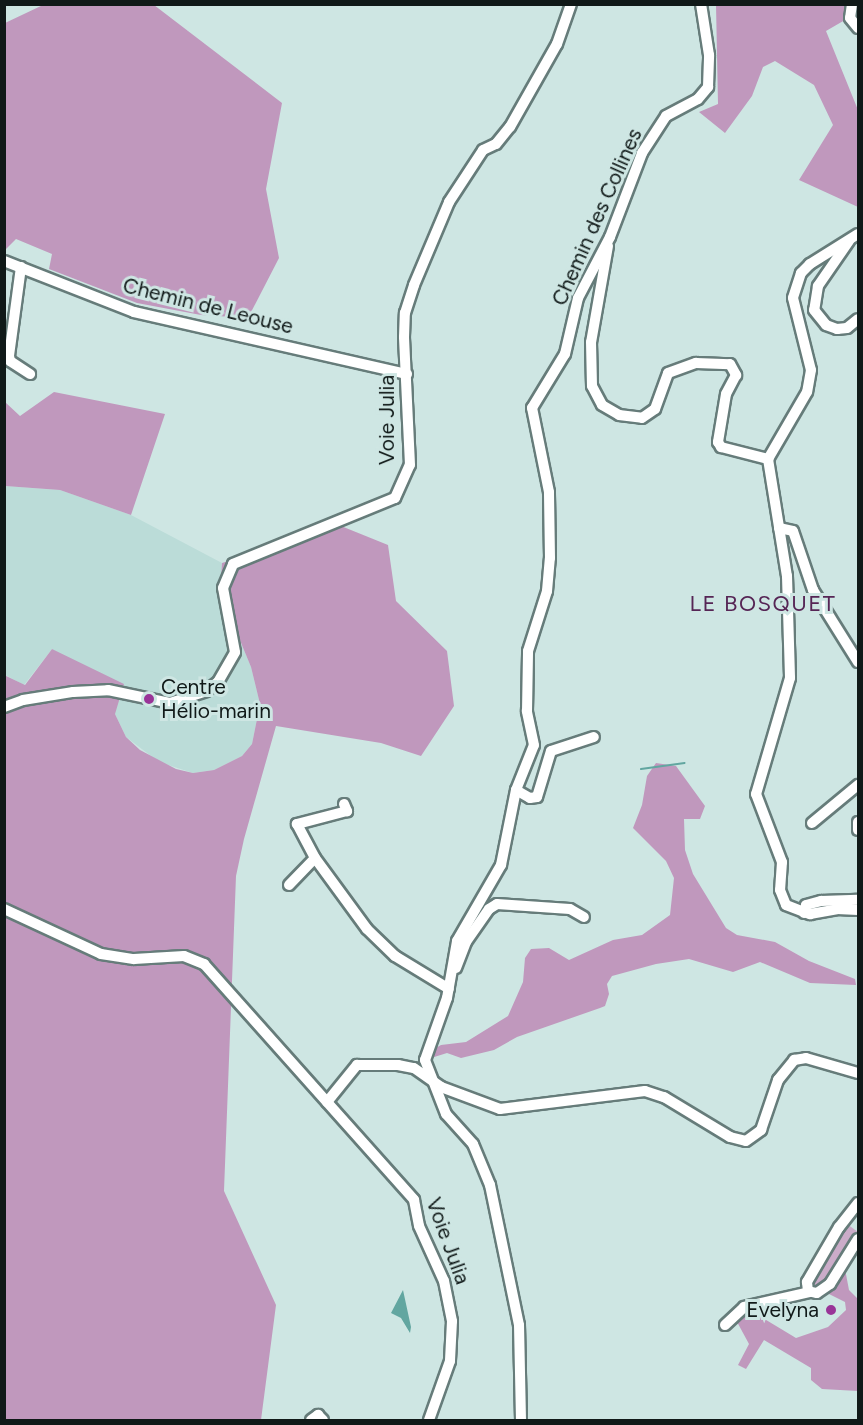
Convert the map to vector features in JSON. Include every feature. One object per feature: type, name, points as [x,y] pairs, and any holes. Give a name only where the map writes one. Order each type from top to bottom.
[{"type":"street","name":"Voie Julia","points":[[4,707],[23,700],[108,690],[170,703],[191,699],[213,687],[235,652],[222,588],[233,564],[386,504],[402,489],[410,465],[405,313],[449,202],[483,150],[496,144],[510,127],[556,44],[571,4]]},
{"type":"street","name":"Chemin des Collines","points":[[521,1420],[519,1324],[490,1185],[477,1150],[452,1124],[425,1060],[449,989],[460,934],[503,858],[516,790],[534,745],[527,711],[528,651],[550,572],[549,492],[532,408],[565,354],[578,298],[610,237],[636,168],[656,130],[666,116],[698,99],[708,87],[709,55],[701,4]]},
{"type":"street","points":[[852,4],[850,18],[858,28]]},
{"type":"street","points":[[855,236],[819,286],[814,310],[826,325],[837,329],[847,328],[858,319]]},
{"type":"street","points":[[855,236],[810,264],[796,284],[793,298],[811,370],[807,392],[768,459],[787,576],[790,678],[756,800],[782,862],[781,896],[786,905],[804,914],[858,910]]},
{"type":"street","points":[[610,237],[591,342],[592,386],[602,405],[619,414],[642,418],[655,409],[668,373],[696,363],[730,364],[736,375],[726,394],[718,441],[721,447],[768,459]]},
{"type":"street","name":"Chemin de Leouse","points":[[4,261],[134,312],[407,374]]},
{"type":"street","points":[[21,267],[9,356],[10,361],[30,374]]},
{"type":"street","points":[[779,528],[793,531],[813,590],[858,662]]},
{"type":"street","points":[[516,790],[530,798],[537,798],[551,751],[594,737]]},
{"type":"street","points":[[812,823],[858,785]]},
{"type":"street","points":[[344,804],[347,811],[297,824],[315,858],[367,929],[395,956],[449,989]]},
{"type":"street","points":[[858,822],[858,830]]},
{"type":"street","points":[[289,885],[315,858]]},
{"type":"street","points":[[804,914],[805,906],[821,901],[858,900]]},
{"type":"street","points":[[453,968],[459,968],[466,942],[489,909],[497,904],[570,909],[584,917]]},
{"type":"street","name":"Voie Julia","points":[[4,909],[101,954],[134,959],[184,956],[204,964],[414,1200],[419,1226],[444,1281],[453,1340],[450,1361],[429,1420]]},
{"type":"street","points":[[327,1102],[353,1067],[363,1063],[414,1068],[447,1090],[500,1109],[645,1091],[664,1097],[730,1137],[746,1141],[761,1130],[778,1080],[794,1060],[806,1058],[858,1073]]},
{"type":"street","points":[[810,1292],[807,1282],[839,1227],[858,1203]]},
{"type":"street","points":[[724,1325],[744,1307],[810,1292],[817,1293],[830,1284],[858,1239]]},
{"type":"street","points":[[311,1420],[318,1415],[323,1420]]},
{"type":"shaded area","points":[[43,5],[154,5],[282,103],[266,189],[279,258],[248,318],[201,315],[137,303],[49,269],[52,254],[16,239],[5,250],[5,23]]},
{"type":"shaded area","points":[[716,5],[858,5],[857,13],[826,31],[858,110],[858,207],[799,180],[833,125],[814,85],[775,61],[763,67],[752,96],[725,133],[699,112],[718,104]]},
{"type":"shaded area","points":[[54,392],[165,414],[131,515],[60,490],[5,486],[5,402],[20,416]]},
{"type":"shaded area","points":[[4,486],[60,490],[131,515],[222,563],[220,592],[251,667],[260,704],[252,744],[242,756],[214,770],[193,773],[159,762],[126,737],[115,714],[52,649],[24,685],[5,675]]},
{"type":"shaded area","points":[[341,526],[388,545],[396,601],[447,651],[454,706],[421,756],[381,743],[276,726],[244,839],[236,876],[224,1191],[276,1305],[261,1420],[5,1420],[4,675],[25,685],[52,649],[124,684],[115,714],[126,737],[140,750],[176,769],[193,773],[214,770],[242,756],[252,744],[260,704],[251,667],[220,592],[222,563]]},
{"type":"shaded area","points":[[656,763],[676,766],[705,806],[700,819],[684,819],[685,850],[693,874],[726,928],[737,935],[775,942],[809,961],[855,979],[856,985],[810,983],[760,962],[733,972],[689,959],[656,964],[612,976],[607,984],[609,994],[605,1006],[517,1037],[494,1050],[461,1058],[447,1053],[431,1058],[434,1049],[441,1045],[466,1042],[508,1016],[523,982],[525,958],[531,949],[549,948],[569,960],[613,940],[642,935],[670,915],[674,878],[666,861],[633,828],[642,805],[647,776]]},
{"type":"shaded area","points":[[847,1224],[858,1232],[825,1285],[815,1288],[814,1279]]},
{"type":"shaded area","points":[[845,1269],[849,1290],[858,1299],[858,1391],[822,1389],[811,1380],[811,1368],[764,1340],[746,1369],[738,1365],[749,1344],[736,1320],[747,1310],[796,1338],[828,1327],[846,1310],[845,1302],[827,1293]]},
{"type":"water","points":[[403,1290],[411,1327],[410,1333],[401,1318],[391,1313]]},
{"type":"waterway","points":[[641,769],[685,763]]},
{"type":"place","name":"Centre Hélio-marin","points":[[149,699]]},
{"type":"place","name":"Evelyna","points":[[831,1310]]},
{"type":"district","name":"LE BOSQUET","points":[[763,604]]}]
